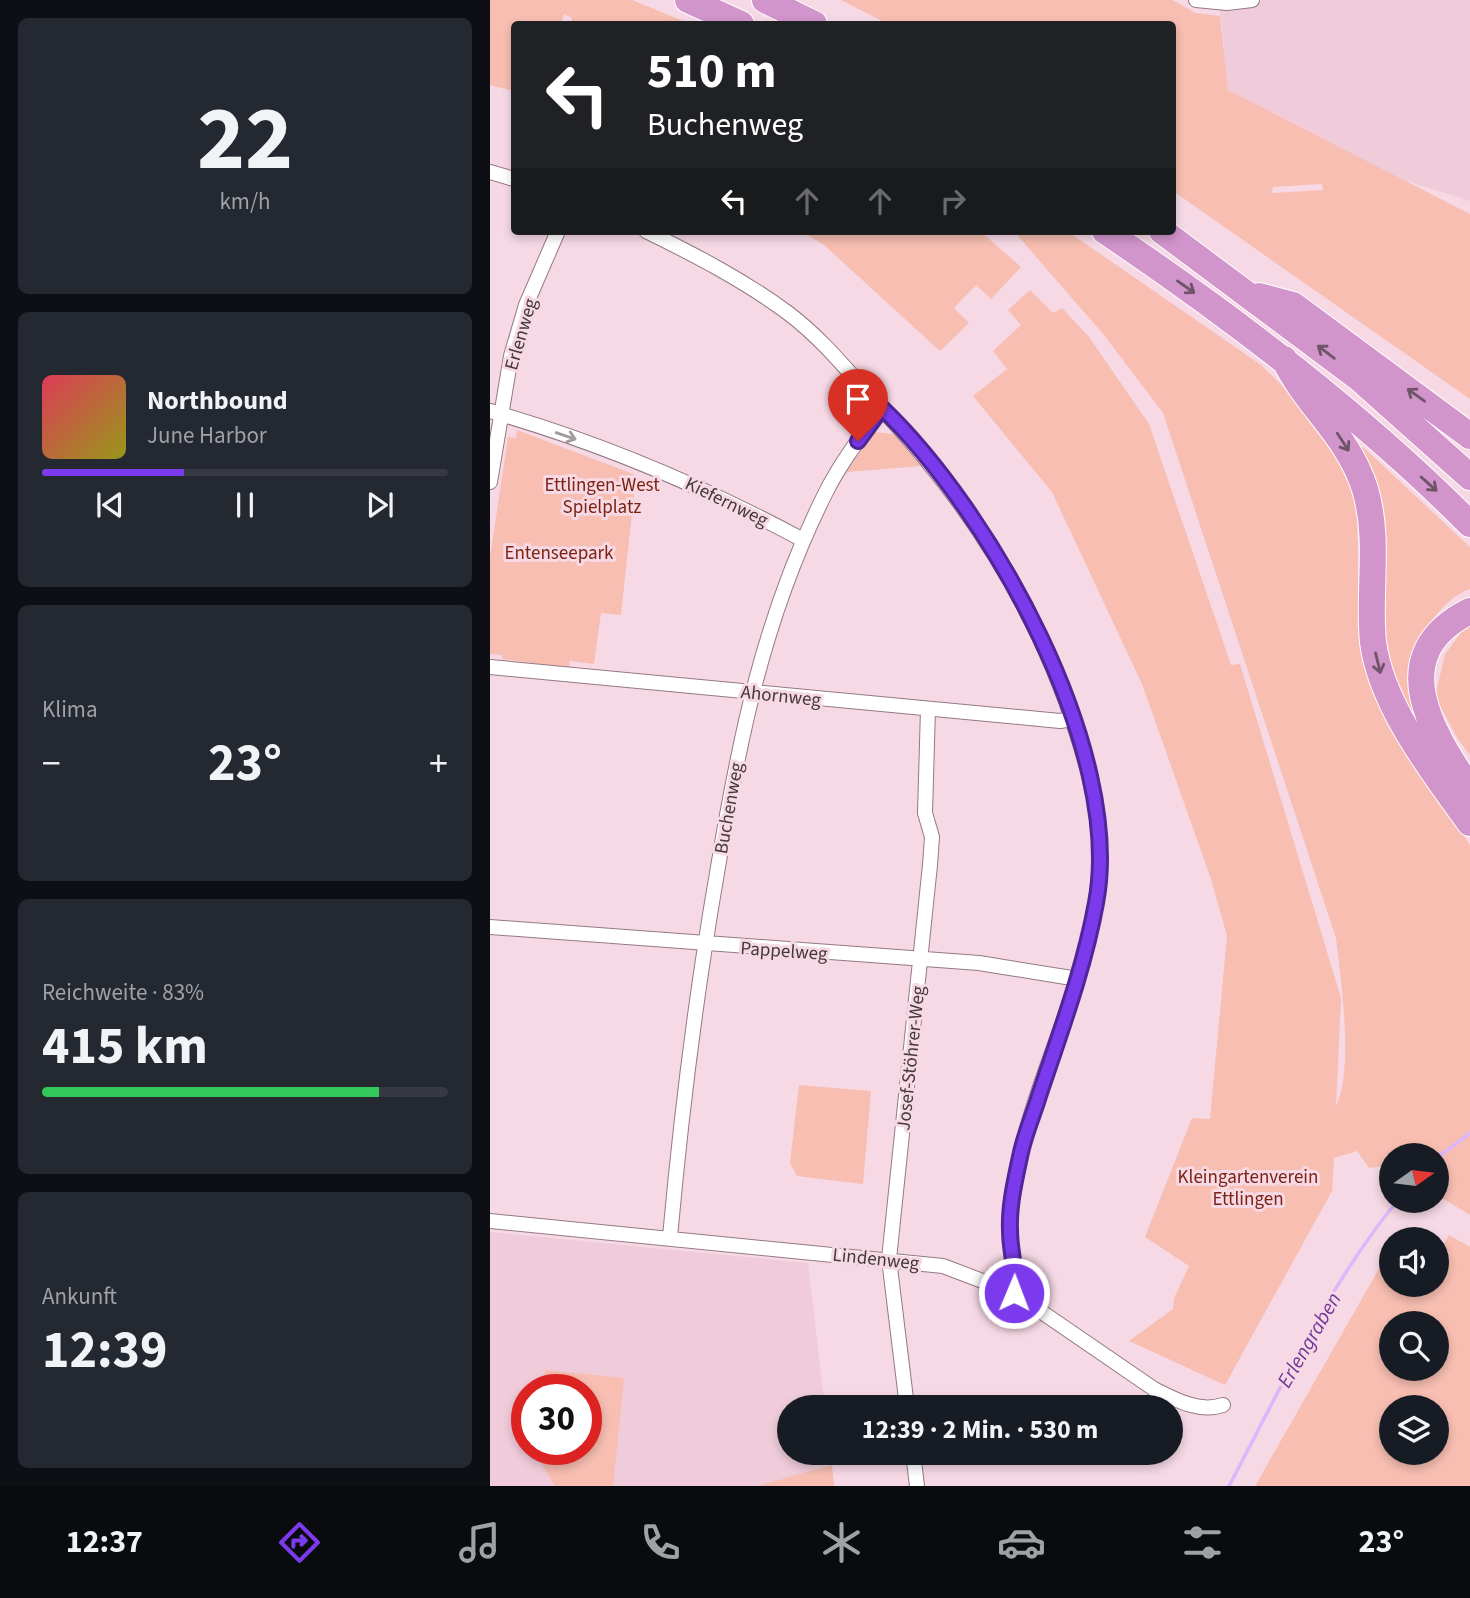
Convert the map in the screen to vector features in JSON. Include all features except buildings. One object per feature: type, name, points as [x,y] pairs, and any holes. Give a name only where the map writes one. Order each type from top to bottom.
[{"type":"highway","points":[[688,0],[734,21]]},
{"type":"highway","points":[[765,0],[808,21]]},
{"type":"highway","points":[[1111,235],[1284,359],[1432,486],[1470,524]]},
{"type":"highway","points":[[1167,235],[1359,378],[1470,477]]},
{"type":"highway","points":[[1244,292],[1293,305],[1470,436]]},
{"type":"highway","points":[[1284,359],[1299,390],[1344,442],[1357,466],[1365,491],[1373,537],[1373,640],[1385,689],[1404,727],[1470,822]]},
{"type":"highway","points":[[1470,611],[1443,629],[1431,646],[1423,663],[1420,685],[1430,726],[1470,789]]},
{"type":"street","points":[[1196,0],[1227,4],[1252,0]]},
{"type":"street","points":[[490,172],[511,177]]},
{"type":"street","name":"Erlenweg","points":[[490,482],[496,412],[511,356],[526,305],[556,235]]},
{"type":"street","points":[[653,235],[732,277],[788,314],[838,359],[957,495],[1004,568],[1059,679],[1096,805],[1100,851],[1097,901],[1078,979],[1020,1154],[1010,1231],[1017,1272],[1014,1293]]},
{"type":"street","name":"Buchenweg","points":[[670,1237],[681,1119],[705,945],[751,692],[773,615],[803,540],[826,491],[882,408]]},
{"type":"street","name":"Kiefernweg","points":[[496,412],[650,464],[735,503],[803,540]]},
{"type":"street","name":"Ahornweg","points":[[490,667],[1060,721],[1072,719]]},
{"type":"street","name":"Josef-Stöhrer-Weg","points":[[906,1395],[889,1259],[932,836],[925,813],[928,709]]},
{"type":"street","name":"Pappelweg","points":[[490,927],[705,945],[979,963],[1078,979]]},
{"type":"street","name":"Lindenweg","points":[[490,1221],[943,1266],[1014,1293],[1154,1389],[1198,1407],[1210,1409],[1223,1405]]},
{"type":"street","points":[[915,1465],[917,1486]]},
{"type":"shaded area","points":[[1219,0],[1470,0],[1470,201],[1400,179],[1228,90]]},
{"type":"shaded area","points":[[490,1232],[808,1263],[824,1395],[777,1395],[777,1465],[831,1465],[834,1486],[490,1486]]},
{"type":"green space","points":[[490,0],[632,0],[683,21],[572,21],[572,18],[564,14],[562,21],[511,21],[511,90],[490,85]]},
{"type":"green space","points":[[841,0],[1172,0],[1196,13],[1220,16],[1228,90],[1470,214],[1470,399],[1176,193],[1176,21],[882,21]],"holes":[[[1322,184],[1323,190],[1272,193],[1273,187]]]},
{"type":"green space","points":[[808,235],[985,235],[1021,267],[991,299],[976,285],[954,308],[969,323],[940,351],[824,245]]},
{"type":"green space","name":"Kleingartenverein Ettlingen","points":[[1019,235],[1073,235],[1261,365],[1317,420],[1349,474],[1357,510],[1360,649],[1412,758],[1470,845],[1470,1215],[1449,1202],[1449,1143],[1379,1143],[1379,1167],[1369,1168],[1357,1151],[1334,1158],[1332,1191],[1225,1385],[1129,1341],[1173,1309],[1174,1298],[1189,1266],[1145,1237],[1192,1118],[1210,1119],[1227,936],[1211,879],[1142,684],[1052,492],[973,396],[1007,369],[993,351],[1021,325],[1008,310],[1030,290],[1053,313],[1062,308],[1089,337],[1149,424],[1231,665],[1240,664],[1341,998],[1336,1106],[1344,1071],[1345,1024],[1336,938],[1163,413],[1104,335]]},
{"type":"green space","name":"Entenseepark","points":[[517,430],[636,475],[621,615],[601,613],[594,664],[570,661],[569,668],[502,659],[502,655],[490,654],[490,557],[508,437],[516,438]]},
{"type":"green space","points":[[873,432],[894,434],[921,466],[847,472]]},
{"type":"green space","points":[[1363,447],[1470,547],[1470,589],[1449,602],[1432,620],[1421,636],[1410,665],[1409,693],[1424,742],[1387,668],[1361,451]]},
{"type":"green space","points":[[1470,621],[1470,755],[1435,697],[1445,654]]},
{"type":"green space","points":[[799,1085],[871,1091],[863,1184],[797,1176],[790,1163]]},
{"type":"green space","points":[[1449,1235],[1470,1247],[1470,1486],[1255,1486],[1379,1269],[1379,1297],[1449,1297]]},
{"type":"green space","points":[[545,1370],[584,1374],[544,1374]]},
{"type":"green space","points":[[602,1376],[624,1378],[613,1486],[555,1486],[542,1465],[602,1465]]},
{"type":"green space","points":[[832,1465],[834,1486],[758,1486]]},
{"type":"waterway","name":"Erlengraben","points":[[1449,1149],[1470,1133]]},
{"type":"waterway","name":"Erlengraben","points":[[1229,1486],[1327,1303],[1388,1213]]},
{"type":"route","points":[[858,441],[882,408],[931,461],[969,513],[1016,588],[1059,679],[1086,762],[1096,805],[1100,851],[1097,901],[1078,979],[1020,1154],[1010,1231],[1017,1272],[1014,1293]]},
{"type":"park label","name":"Ettlingen-West Spielplatz","points":[[602,495]]}]
